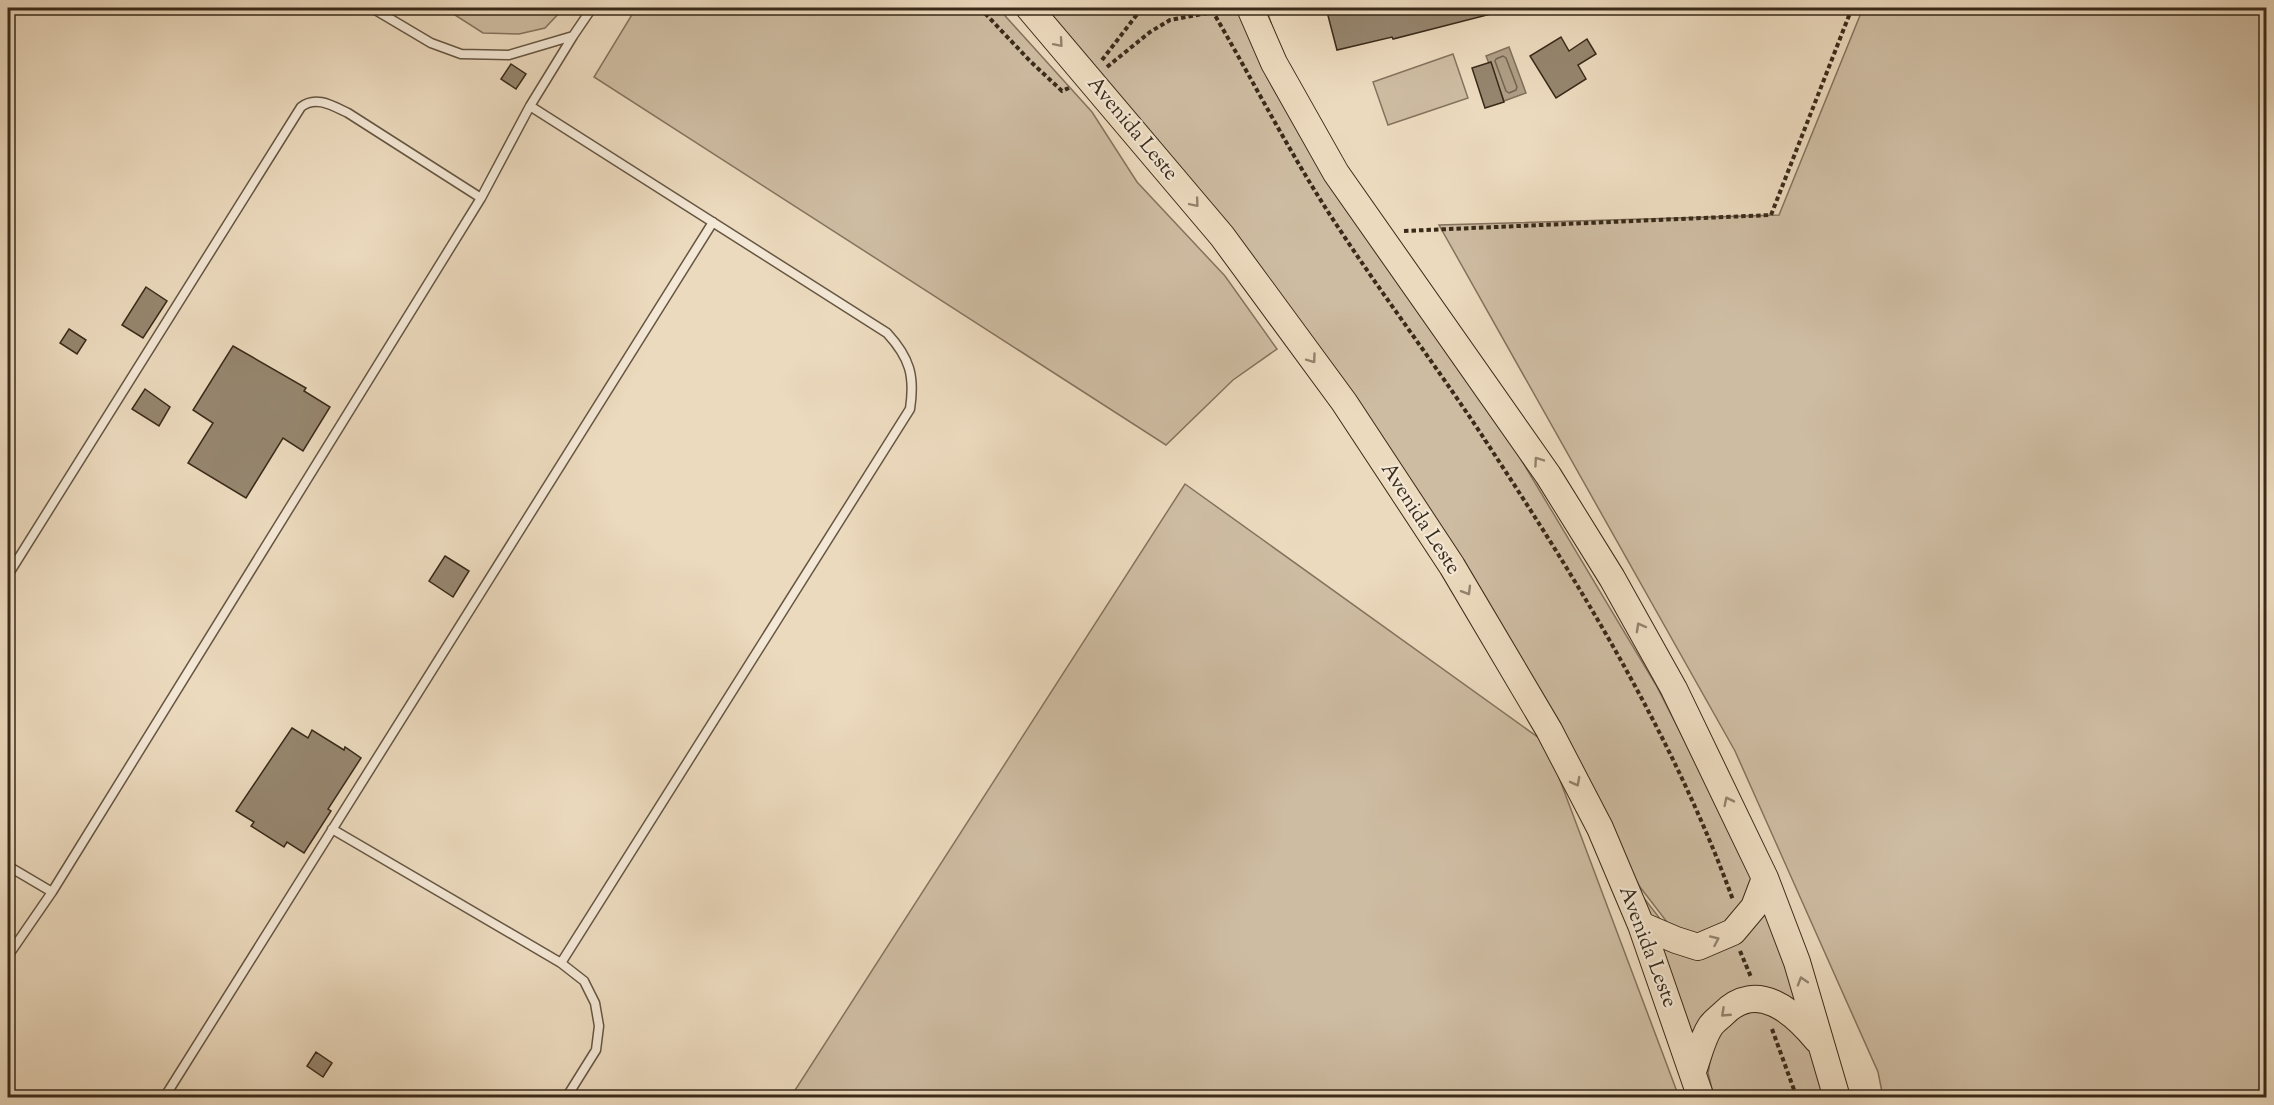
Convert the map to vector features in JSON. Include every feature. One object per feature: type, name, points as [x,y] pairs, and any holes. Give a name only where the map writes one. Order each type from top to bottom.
[{"type":"main road","name":"Avenida Leste","points":[[1029,8],[1222,236],[1350,411],[1452,566],[1549,730],[1600,828],[1641,925],[1701,1098]]},
{"type":"main road","points":[[1250,8],[1274,63],[1336,173],[1548,475],[1612,578],[1674,689],[1765,878],[1797,962],[1837,1098]]},
{"type":"main road","points":[[1641,925],[1698,947],[1733,932],[1754,907],[1765,878]]},
{"type":"main road","points":[[1693,1071],[1710,1028],[1730,1007],[1759,998],[1779,1005],[1801,1021],[1823,1047]]},
{"type":"lane","points":[[372,8],[431,43],[461,54],[509,55],[573,36]]},
{"type":"lane","points":[[8,956],[52,892],[481,198],[530,106],[592,8]]},
{"type":"lane","points":[[8,575],[301,107],[307,102],[327,103],[348,112],[481,198]]},
{"type":"lane","points":[[530,106],[887,333],[902,348],[910,368],[913,389],[910,409],[561,963]]},
{"type":"lane","points":[[164,1098],[713,222]]},
{"type":"lane","points":[[332,829],[561,963],[584,981],[595,1003],[599,1026],[596,1050],[566,1098]]},
{"type":"lane","points":[[8,866],[52,892]]},
{"type":"path","points":[[980,8],[1062,92],[1072,87]]},
{"type":"path","points":[[1102,61],[1142,8]]},
{"type":"path","points":[[1377,232],[1771,215],[1852,8]]},
{"type":"path","points":[[1106,68],[1150,32],[1170,20],[1213,10],[1302,171],[1407,330],[1484,439],[1589,605],[1654,718],[1688,789],[1733,899],[1733,932],[1785,1060],[1797,1098]]},
{"type":"shaded area","points":[[444,8],[564,8],[545,28],[519,34],[483,33]]},
{"type":"shaded area","points":[[636,8],[998,8],[1092,112],[1137,182],[1225,276],[1277,349],[1233,380],[1166,445],[594,77]]},
{"type":"shaded area","points":[[1040,8],[1266,8],[1281,53],[1355,182],[1656,685],[1748,865],[1759,912],[1700,943],[1670,926],[1640,887],[1558,739],[1346,400]]},
{"type":"shaded area","points":[[1863,8],[2266,8],[2266,1097],[1883,1097],[1878,1072],[1735,751],[1439,225],[1779,215]]},
{"type":"shaded area","points":[[1453,54],[1468,98],[1388,125],[1373,82]]},
{"type":"shaded area","points":[[1185,484],[1546,743],[1679,1097],[790,1098]]},
{"type":"shaded area","points":[[1640,893],[1668,929],[1700,946],[1765,896],[1808,1017],[1743,1000],[1713,1031],[1706,1070]]},
{"type":"shaded area","points":[[1744,1002],[1805,1015],[1830,1097],[1714,1097],[1708,1073],[1715,1032]]},
{"type":"water","points":[[1509,47],[1526,93],[1504,101],[1486,56]]},
{"type":"building","points":[[1326,8],[1495,8],[1495,13],[1393,39],[1392,37],[1337,50]]},
{"type":"building","points":[[1561,37],[1569,51],[1587,39],[1596,54],[1578,65],[1586,79],[1556,98],[1530,56]]},
{"type":"building","points":[[1491,62],[1504,102],[1485,108],[1472,68]]},
{"type":"building","points":[[511,64],[526,74],[516,89],[501,79]]},
{"type":"building","points":[[146,287],[167,301],[143,338],[122,325]]},
{"type":"building","points":[[69,329],[86,340],[77,354],[60,343]]},
{"type":"building","points":[[233,346],[306,388],[304,391],[330,407],[303,451],[283,438],[246,498],[188,463],[213,423],[193,410]]},
{"type":"building","points":[[145,389],[170,407],[159,426],[132,409]]},
{"type":"building","points":[[445,556],[469,571],[453,597],[429,581]]},
{"type":"building","points":[[292,728],[308,738],[312,730],[361,758],[328,809],[331,811],[304,853],[287,842],[284,847],[251,826],[254,822],[236,811]]},
{"type":"building","points":[[316,1052],[332,1063],[323,1077],[307,1066]]}]
